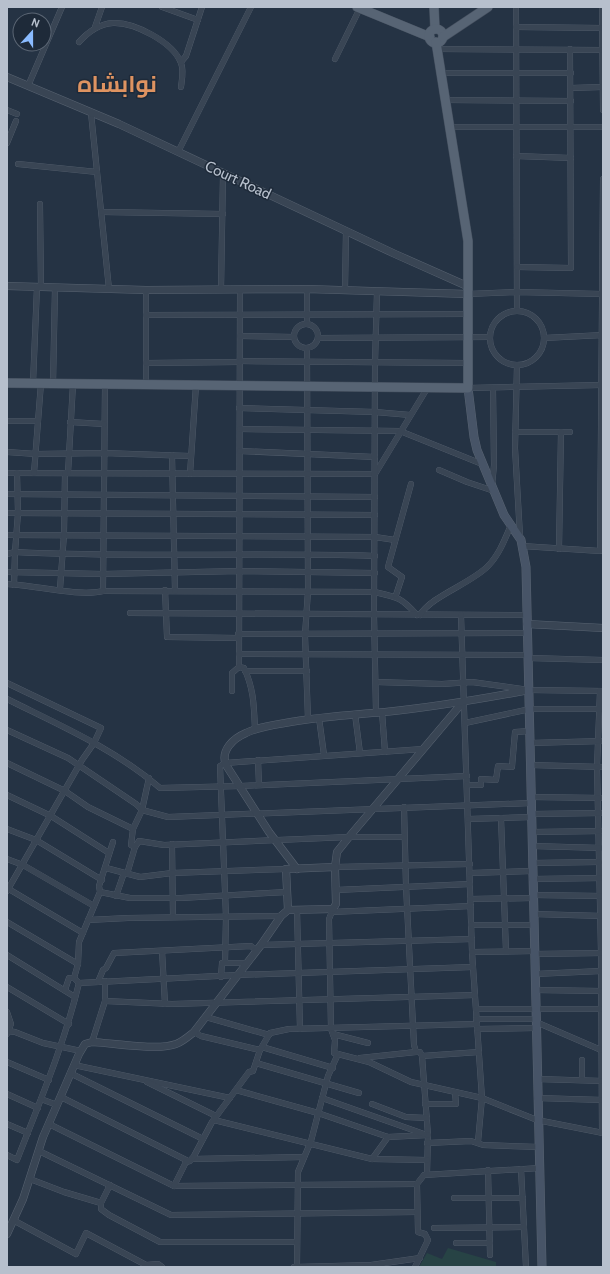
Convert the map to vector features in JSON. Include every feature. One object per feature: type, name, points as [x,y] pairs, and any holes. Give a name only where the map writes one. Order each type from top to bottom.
[{"type":"main road","points":[[358,8],[436,39],[454,31],[488,7]]},
{"type":"main road","points":[[433,8],[445,100],[451,127],[468,241],[467,363],[468,388],[474,437],[482,464],[504,515],[512,525],[521,543],[526,567],[530,690],[537,1120],[540,1168],[542,1267]]},
{"type":"main road","points":[[7,383],[468,388]]},
{"type":"street","points":[[28,86],[62,7]]},
{"type":"street","points":[[95,28],[102,7]]},
{"type":"street","points":[[162,7],[198,20]]},
{"type":"street","points":[[181,62],[186,56],[202,7]]},
{"type":"street","points":[[178,152],[251,7]]},
{"type":"street","points":[[516,7],[517,311]]},
{"type":"street","points":[[602,7],[603,110]]},
{"type":"street","points":[[335,59],[358,8]]},
{"type":"street","points":[[79,42],[95,28],[112,23],[134,26],[157,37],[172,50],[181,62],[183,70],[181,87]]},
{"type":"street","points":[[516,27],[602,28]]},
{"type":"street","points":[[436,39],[516,48],[602,50]]},
{"type":"street","points":[[517,267],[571,268],[572,127],[570,49]]},
{"type":"street","points":[[441,73],[571,72]]},
{"type":"street","name":"Court Road","points":[[7,77],[178,152],[467,290]]},
{"type":"street","points":[[571,88],[602,87]]},
{"type":"street","points":[[445,100],[571,101]]},
{"type":"street","points":[[7,110],[17,114]]},
{"type":"street","points":[[91,113],[109,290]]},
{"type":"street","points":[[7,143],[16,121]]},
{"type":"street","points":[[451,127],[603,127]]},
{"type":"street","points":[[516,156],[571,158]]},
{"type":"street","points":[[18,164],[97,172]]},
{"type":"street","points":[[221,290],[223,174]]},
{"type":"street","points":[[518,365],[515,432],[518,528],[521,543],[559,549],[600,551],[603,179]]},
{"type":"street","points":[[34,473],[38,420],[37,383],[40,204]]},
{"type":"street","points":[[102,212],[223,214]]},
{"type":"street","points":[[345,290],[346,231]]},
{"type":"street","points":[[7,286],[109,290],[307,289],[378,292],[467,290],[602,294]]},
{"type":"street","points":[[53,384],[55,288]]},
{"type":"street","points":[[307,289],[307,324]]},
{"type":"street","points":[[146,290],[146,385]]},
{"type":"street","points":[[232,692],[232,673],[239,667],[240,290]]},
{"type":"street","points":[[378,292],[375,363],[374,614],[376,682],[385,752]]},
{"type":"street","points":[[517,311],[529,314],[536,319],[541,326],[544,338],[541,351],[536,358],[528,363],[518,365],[503,362],[496,356],[492,349],[490,337],[492,325],[498,318],[504,314],[517,311]]},
{"type":"street","points":[[146,315],[468,314]]},
{"type":"street","points":[[294,337],[297,328],[307,324]]},
{"type":"street","points":[[294,337],[299,345],[307,348],[314,345],[318,338],[317,330],[307,324]]},
{"type":"street","points":[[240,336],[294,337]]},
{"type":"street","points":[[544,338],[602,336]]},
{"type":"street","points":[[318,338],[376,339],[490,337]]},
{"type":"street","points":[[307,348],[306,515],[308,591],[305,635],[307,655],[308,719]]},
{"type":"street","points":[[146,363],[467,363]]},
{"type":"street","points":[[60,589],[66,473],[73,384]]},
{"type":"street","points":[[103,591],[105,385]]},
{"type":"street","points":[[190,474],[190,456],[196,385]]},
{"type":"street","points":[[468,388],[601,385]]},
{"type":"street","points":[[375,474],[428,387]]},
{"type":"street","points":[[439,470],[467,482],[493,490],[493,388]]},
{"type":"street","points":[[239,408],[375,412],[410,415]]},
{"type":"street","points":[[7,421],[38,420]]},
{"type":"street","points":[[70,422],[104,424]]},
{"type":"street","points":[[240,429],[400,431],[482,464]]},
{"type":"street","points":[[515,432],[570,432]]},
{"type":"street","points":[[559,549],[561,432]]},
{"type":"street","points":[[240,451],[375,457]]},
{"type":"street","points":[[7,452],[36,454],[104,453],[190,456]]},
{"type":"street","points":[[172,455],[172,514],[175,591]]},
{"type":"street","points":[[7,472],[104,474],[375,474]]},
{"type":"street","points":[[14,585],[18,513],[17,473]]},
{"type":"street","points":[[396,595],[402,577],[388,567],[411,484]]},
{"type":"street","points":[[7,494],[375,497]]},
{"type":"street","points":[[7,513],[103,515],[375,515]]},
{"type":"street","points":[[418,615],[488,566],[496,557],[512,525]]},
{"type":"street","points":[[7,535],[64,534],[103,536],[173,535],[375,537],[395,540]]},
{"type":"street","points":[[7,554],[15,552],[103,555],[307,553],[375,556]]},
{"type":"street","points":[[7,572],[103,574],[240,571],[375,573]]},
{"type":"street","points":[[7,584],[78,592],[165,590],[374,592],[396,595],[418,615]]},
{"type":"street","points":[[165,590],[167,637],[527,633]]},
{"type":"street","points":[[130,613],[527,616]]},
{"type":"street","points":[[461,615],[472,952],[482,1098],[478,1142]]},
{"type":"street","points":[[528,624],[603,628]]},
{"type":"street","points":[[239,654],[528,656],[603,660]]},
{"type":"street","points":[[239,667],[244,668],[251,684],[254,697],[254,730]]},
{"type":"street","points":[[245,671],[307,671]]},
{"type":"street","points":[[376,682],[442,684],[472,682],[530,690],[602,691],[600,767],[602,1133],[537,1120],[482,1098],[411,1082],[368,1062],[334,1053],[335,1040],[332,1031],[329,919],[336,904],[335,867],[338,852],[349,836],[395,780],[463,702]]},
{"type":"street","points":[[7,683],[101,728],[94,743],[78,766],[8,890],[82,933]]},
{"type":"street","points":[[297,869],[275,840],[225,763],[225,754],[231,742],[237,737],[254,730],[308,719],[463,702],[530,690]]},
{"type":"street","points":[[7,699],[94,743],[149,778],[160,788],[221,787],[467,776]]},
{"type":"street","points":[[465,723],[530,709],[601,709]]},
{"type":"street","points":[[355,714],[360,753]]},
{"type":"street","points":[[319,718],[324,755]]},
{"type":"street","points":[[7,730],[68,758],[136,804],[142,810],[168,817],[222,816],[468,805],[531,800],[601,798]]},
{"type":"street","points":[[467,786],[481,785],[481,779],[496,780],[498,766],[512,766],[515,732],[530,731]]},
{"type":"street","points":[[530,743],[601,741]]},
{"type":"street","points":[[221,977],[222,963],[225,962],[226,917],[220,766],[225,763],[258,760],[423,749]]},
{"type":"street","points":[[258,760],[259,785]]},
{"type":"street","points":[[7,763],[65,791],[88,807],[133,829]]},
{"type":"street","points":[[531,765],[600,767]]},
{"type":"street","points":[[135,847],[131,845],[133,829],[142,810],[149,778]]},
{"type":"street","points":[[7,795],[51,816],[109,853]]},
{"type":"street","points":[[404,807],[409,969],[416,1052]]},
{"type":"street","points":[[468,819],[601,813]]},
{"type":"street","points":[[502,818],[506,951]]},
{"type":"street","points":[[7,829],[37,841],[102,880]]},
{"type":"street","points":[[532,832],[601,831]]},
{"type":"street","points":[[116,896],[135,847],[139,841],[172,844],[349,836],[404,837]]},
{"type":"street","points":[[74,978],[78,964],[79,942],[100,892],[100,886],[113,842]]},
{"type":"street","points":[[172,844],[173,917]]},
{"type":"street","points":[[532,846],[601,848]]},
{"type":"street","points":[[532,863],[600,858]]},
{"type":"street","points":[[7,859],[23,865],[94,906]]},
{"type":"street","points":[[106,868],[140,877],[172,874],[335,867],[470,864]]},
{"type":"street","points":[[286,869],[288,910]]},
{"type":"street","points":[[470,873],[503,871],[532,875],[601,878]]},
{"type":"street","points":[[336,890],[470,884]]},
{"type":"street","points":[[100,892],[116,896],[172,898],[287,892]]},
{"type":"street","points":[[470,899],[601,896]]},
{"type":"street","points":[[7,1234],[24,1199],[49,1124],[74,1064],[85,1044],[92,1042],[161,1046],[176,1044],[194,1032],[259,948],[281,916],[288,910],[407,909],[471,906]]},
{"type":"street","points":[[297,910],[300,1029]]},
{"type":"street","points":[[533,914],[602,916]]},
{"type":"street","points":[[88,920],[173,917],[281,916]]},
{"type":"street","points":[[7,922],[78,964]]},
{"type":"street","points":[[471,925],[534,925]]},
{"type":"street","points":[[98,982],[102,970],[106,968],[114,953],[251,946],[259,948],[298,944],[472,939]]},
{"type":"street","points":[[162,951],[165,1004]]},
{"type":"street","points":[[472,952],[506,951],[602,954]]},
{"type":"street","points":[[7,955],[75,997]]},
{"type":"street","points":[[225,962],[246,963]]},
{"type":"street","points":[[78,983],[237,975],[473,967]]},
{"type":"street","points":[[535,974],[602,973]]},
{"type":"street","points":[[65,990],[69,978],[74,978]]},
{"type":"street","points":[[74,978],[78,983]]},
{"type":"street","points":[[92,1042],[105,1001],[105,981]]},
{"type":"street","points":[[7,1155],[17,1160],[42,1099],[69,1024],[78,983]]},
{"type":"street","points":[[7,987],[69,1024]]},
{"type":"street","points":[[535,990],[601,991]]},
{"type":"street","points":[[105,1001],[165,1004],[216,1004],[475,995]]},
{"type":"street","points":[[476,1009],[601,1009]]},
{"type":"street","points":[[7,1012],[7,1032],[81,1051]]},
{"type":"street","points":[[206,1017],[269,1035],[289,1029],[332,1031],[413,1026],[536,1023],[602,1047]]},
{"type":"street","points":[[477,1024],[536,1023]]},
{"type":"street","points":[[332,1031],[368,1043]]},
{"type":"street","points":[[194,1032],[201,1036],[261,1048],[333,1068]]},
{"type":"street","points":[[174,1186],[186,1162],[190,1160],[215,1118],[249,1072],[253,1071],[261,1048],[269,1035]]},
{"type":"street","points":[[356,1059],[420,1052],[422,1056],[428,1135],[427,1174]]},
{"type":"street","points":[[422,1056],[479,1052]]},
{"type":"street","points":[[338,1054],[322,1098],[309,1144],[298,1172],[296,1267],[373,1266],[420,1258]]},
{"type":"street","points":[[582,1060],[582,1080]]},
{"type":"street","points":[[7,1062],[49,1080]]},
{"type":"street","points":[[256,1063],[359,1093]]},
{"type":"street","points":[[74,1064],[230,1098]]},
{"type":"street","points":[[70,1073],[203,1139]]},
{"type":"street","points":[[138,1078],[215,1118],[309,1144],[372,1159],[427,1160]]},
{"type":"street","points":[[537,1079],[602,1081]]},
{"type":"street","points":[[236,1090],[318,1113],[388,1137],[428,1135]]},
{"type":"street","points":[[426,1104],[456,1104],[455,1092]]},
{"type":"street","points":[[7,1094],[38,1108]]},
{"type":"street","points":[[61,1097],[190,1160],[304,1157]]},
{"type":"street","points":[[322,1098],[428,1135]]},
{"type":"street","points":[[537,1098],[602,1100]]},
{"type":"street","points":[[42,1099],[57,1105]]},
{"type":"street","points":[[372,1104],[406,1116],[427,1118]]},
{"type":"street","points":[[402,1127],[406,1116]]},
{"type":"street","points":[[7,1124],[28,1133]]},
{"type":"street","points":[[49,1124],[174,1186],[417,1184],[427,1174],[540,1168]]},
{"type":"street","points":[[372,1159],[388,1137]]},
{"type":"street","points":[[427,1143],[471,1141],[478,1142],[483,1145],[539,1147]]},
{"type":"street","points":[[39,1151],[172,1215],[418,1212]]},
{"type":"street","points":[[522,1169],[526,1267]]},
{"type":"street","points":[[488,1170],[490,1255]]},
{"type":"street","points":[[30,1179],[64,1192],[102,1203]]},
{"type":"street","points":[[415,1267],[428,1240],[425,1234],[418,1232],[417,1184]]},
{"type":"street","points":[[110,1185],[101,1209],[109,1215],[160,1242],[297,1242]]},
{"type":"street","points":[[454,1198],[523,1198]]},
{"type":"street","points":[[13,1220],[76,1254],[86,1233],[146,1265],[158,1264],[162,1267]]},
{"type":"street","points":[[434,1228],[524,1227]]},
{"type":"street","points":[[456,1243],[490,1243]]},
{"type":"green space","points":[[448,1248],[496,1262],[496,1267],[419,1267],[427,1253],[442,1259]]},
{"type":"district","name":"نوابشاہ","points":[[117,84]]}]
